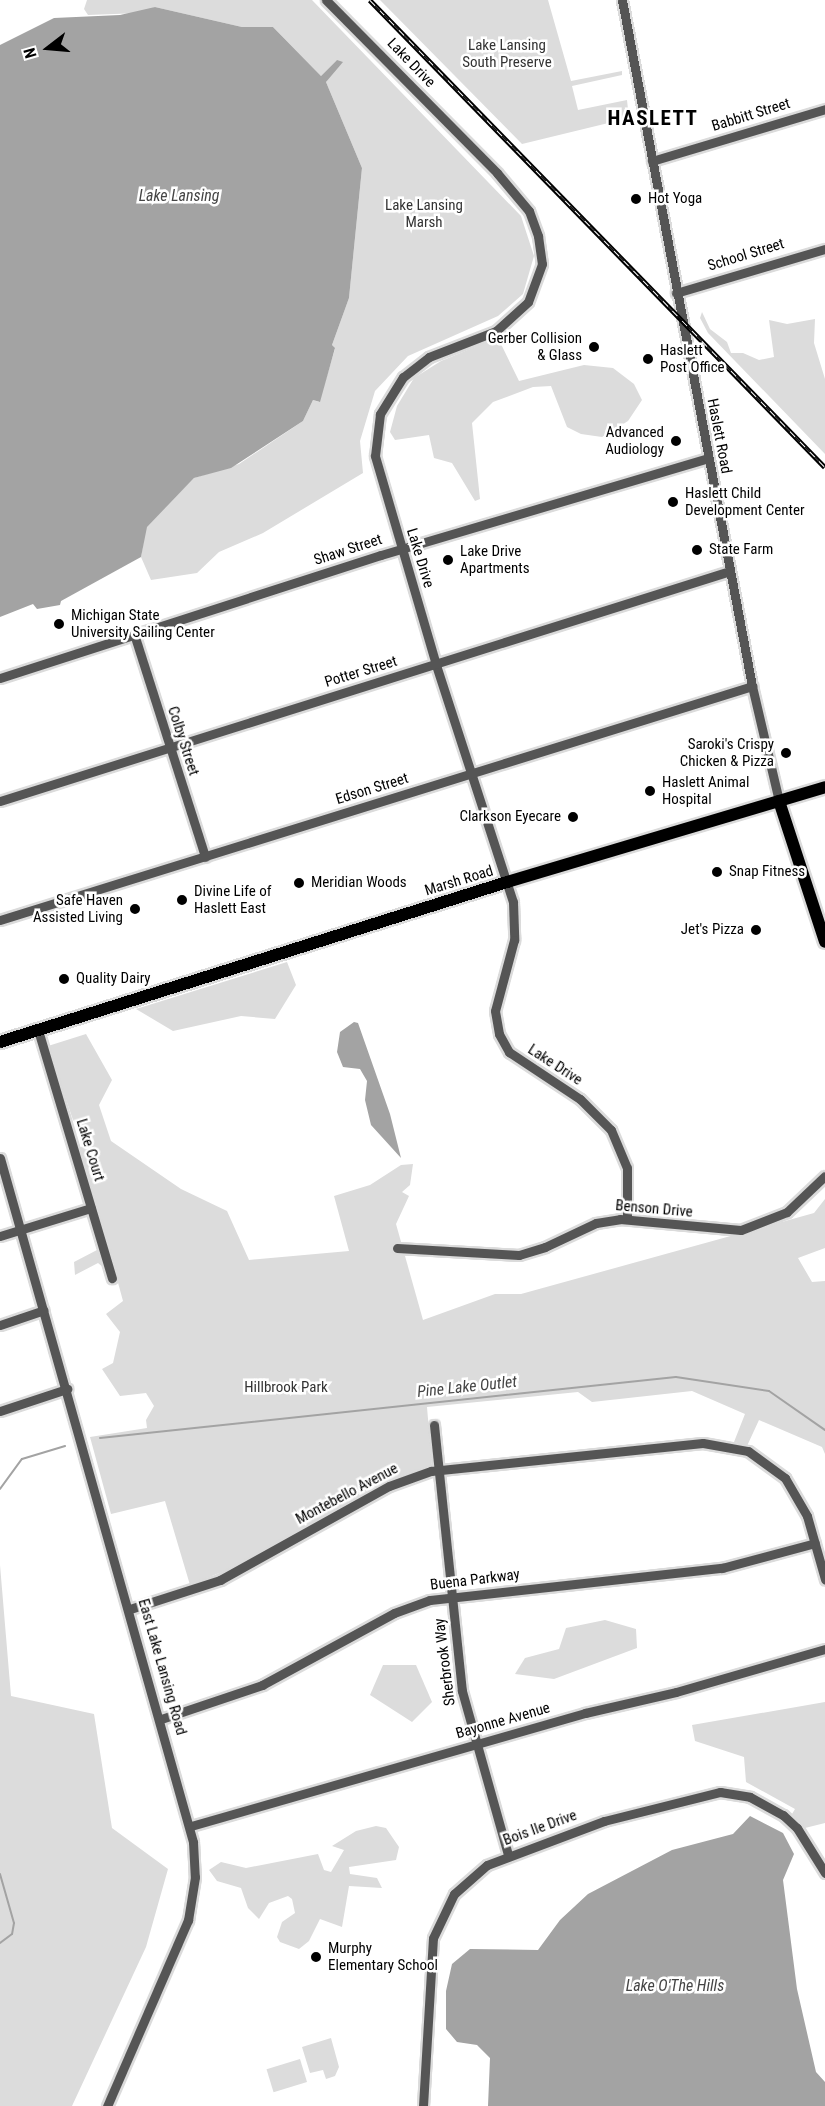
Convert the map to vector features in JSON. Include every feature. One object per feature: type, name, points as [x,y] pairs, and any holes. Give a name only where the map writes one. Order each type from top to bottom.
[{"type":"main road","name":"Marsh Road","points":[[0,1042],[507,882],[825,787]]},
{"type":"main road","name":"Haslett Road","points":[[778,801],[825,942]]},
{"type":"street","name":"Lake Drive","points":[[326,0],[510,188],[529,211],[541,250],[539,279],[517,315],[496,331],[419,363],[403,377],[384,404],[375,435],[375,456],[436,665],[507,882],[515,930],[495,1011],[499,1035],[509,1052],[589,1105],[611,1130],[627,1168],[627,1219]]},
{"type":"street","name":"Haslett Road","points":[[622,0],[752,686],[778,801]]},
{"type":"street","name":"Babbitt Street","points":[[652,161],[825,109]]},
{"type":"street","name":"School Street","points":[[676,293],[825,249]]},
{"type":"street","name":"Shaw Street","points":[[0,678],[402,549],[708,458]]},
{"type":"street","name":"Potter Street","points":[[0,801],[730,571]]},
{"type":"street","name":"Colby Street","points":[[134,634],[205,857]]},
{"type":"street","name":"Edson Street","points":[[0,920],[752,686]]},
{"type":"street","name":"Lake Court","points":[[38,1030],[112,1278]]},
{"type":"street","name":"East Lake Lansing Road","points":[[0,1158],[191,1826],[195,1877],[188,1920],[107,2106]]},
{"type":"street","name":"Benson Drive","points":[[397,1248],[519,1255],[545,1247],[596,1223],[627,1219],[741,1230],[788,1212],[825,1176]]},
{"type":"street","points":[[0,1236],[91,1208]]},
{"type":"street","points":[[0,1325],[44,1310]]},
{"type":"street","points":[[0,1411],[67,1389]]},
{"type":"street","name":"Sherbrook Way","points":[[434,1425],[462,1691],[508,1855]]},
{"type":"street","name":"Montebello Avenue","points":[[130,1609],[220,1580],[389,1486],[440,1469],[703,1443],[736,1447],[761,1458],[785,1478],[801,1502],[825,1579]]},
{"type":"street","name":"Buena Parkway","points":[[161,1719],[262,1685],[394,1613],[453,1596],[722,1568],[814,1543]]},
{"type":"street","name":"Bayonne Avenue","points":[[191,1826],[475,1744],[825,1649]]},
{"type":"street","name":"Bois Ile Drive","points":[[423,2106],[433,1938],[447,1905],[462,1885],[487,1865],[508,1855],[604,1821],[720,1792],[750,1797],[783,1815],[797,1828],[825,1873]]},
{"type":"green space","name":"Lake Lansing Marsh","points":[[87,0],[312,0],[521,216],[534,256],[523,294],[498,316],[408,356],[375,391],[360,441],[363,473],[263,533],[219,552],[197,573],[151,580],[141,557],[146,527],[194,478],[239,464],[303,421],[313,400],[319,402],[335,349],[332,345],[349,298],[362,168],[326,82],[337,60],[321,76],[273,27],[242,27],[155,7],[141,13],[88,15],[84,9]]},
{"type":"green space","name":"Lake Lansing South Preserve","points":[[380,0],[548,0],[571,81],[622,71],[622,75],[572,86],[578,110],[627,100],[629,118],[522,144]]},
{"type":"green space","points":[[702,312],[710,329],[727,342],[731,353],[743,353],[759,360],[774,357],[769,320],[787,324],[815,319],[814,343],[825,379],[825,454],[708,333],[700,318]]},
{"type":"green space","points":[[492,340],[500,342],[519,381],[584,365],[613,368],[634,384],[642,400],[628,421],[602,437],[581,434],[567,427],[551,386],[533,387],[493,402],[472,423],[480,499],[475,501],[452,463],[434,458],[429,435],[395,440],[390,432],[397,406],[414,378],[441,361]]},
{"type":"green space","points":[[287,962],[296,985],[275,1019],[241,1016],[173,1031],[136,1009]]},
{"type":"green space","name":"Hillbrook Park","points":[[86,1034],[112,1080],[99,1105],[111,1141],[181,1189],[227,1211],[249,1260],[349,1251],[334,1196],[370,1185],[401,1165],[413,1164],[410,1185],[402,1192],[409,1196],[396,1224],[423,1320],[495,1294],[521,1294],[814,1213],[825,1199],[825,1248],[798,1258],[812,1282],[825,1281],[825,1454],[822,1447],[759,1420],[747,1446],[734,1442],[745,1414],[692,1391],[592,1402],[578,1392],[427,1407],[432,1466],[383,1483],[234,1567],[190,1585],[165,1501],[111,1514],[90,1437],[147,1428],[146,1420],[154,1406],[146,1393],[120,1396],[102,1369],[113,1363],[120,1332],[106,1314],[123,1301],[117,1279],[98,1263],[75,1275],[74,1262],[97,1250],[102,1228],[78,1148],[92,1143],[73,1120],[48,1046]]},
{"type":"green space","points":[[0,1565],[11,1696],[94,1714],[112,1828],[168,1869],[146,1947],[72,2106],[0,2106]]},
{"type":"green space","points":[[605,1620],[636,1629],[637,1648],[554,1679],[515,1674],[525,1658],[559,1649],[566,1628]]},
{"type":"green space","points":[[383,1665],[416,1665],[432,1702],[412,1722],[370,1695]]},
{"type":"green space","points":[[825,1702],[825,1823],[805,1828],[792,1814],[795,1809],[746,1782],[744,1757],[695,1741],[692,1725]]},
{"type":"green space","points":[[376,1826],[386,1828],[399,1847],[396,1860],[349,1867],[350,1874],[377,1878],[382,1888],[349,1886],[342,1927],[320,1919],[309,1941],[299,1949],[280,1942],[277,1937],[282,1922],[295,1913],[292,1899],[288,1896],[269,1903],[259,1919],[248,1908],[241,1888],[217,1881],[209,1870],[221,1862],[246,1868],[318,1854],[324,1870],[331,1872],[344,1850],[332,1846],[356,1831]]},
{"type":"green space","points":[[331,2038],[339,2067],[335,2076],[326,2079],[323,2070],[310,2073],[302,2047]]},
{"type":"green space","points":[[300,2059],[307,2082],[274,2092],[267,2069]]},
{"type":"water","name":"Lake Lansing","points":[[155,7],[242,27],[273,27],[321,76],[337,60],[343,62],[326,82],[362,168],[349,298],[332,345],[335,348],[320,402],[313,400],[303,421],[231,468],[194,478],[147,527],[141,557],[61,601],[60,605],[37,609],[33,604],[0,617],[0,45],[54,18],[120,15]]},
{"type":"water","points":[[354,1022],[358,1023],[390,1114],[401,1158],[371,1125],[365,1100],[367,1081],[360,1069],[343,1067],[337,1052],[340,1032]]},
{"type":"water","name":"Lake O'The Hills","points":[[750,1816],[783,1833],[794,1854],[783,1880],[797,1989],[816,2072],[825,2082],[825,2106],[488,2106],[490,2058],[477,2045],[457,2042],[446,2029],[446,1991],[452,1964],[470,1949],[538,1950],[560,1920],[588,1894],[672,1850],[733,1834]]},
{"type":"waterway","name":"Pine Lake Outlet","points":[[100,1438],[676,1377],[769,1391],[825,1430]]},
{"type":"waterway","name":"Pine Lake Outlet","points":[[0,1489],[22,1459],[65,1446]]},
{"type":"waterway","name":"Pine Lake Outlet","points":[[0,1874],[14,1923],[12,1934],[0,1943]]},
{"type":"railway","points":[[370,0],[825,467]]},
{"type":"place","name":"Hot Yoga","points":[[636,199]]},
{"type":"place","name":"Gerber Collision & Glass","points":[[594,347]]},
{"type":"place","name":"Haslett Post Office","points":[[648,359]]},
{"type":"place","name":"Advanced Audiology","points":[[676,441]]},
{"type":"place","name":"Haslett Child Development Center","points":[[673,502]]},
{"type":"place","name":"State Farm","points":[[697,550]]},
{"type":"place","name":"Lake Drive Apartments","points":[[448,560]]},
{"type":"place","name":"Michigan State University Sailing Center","points":[[59,624]]},
{"type":"place","name":"Saroki's Crispy Chicken & Pizza","points":[[786,753]]},
{"type":"place","name":"Haslett Animal Hospital","points":[[650,791]]},
{"type":"place","name":"Clarkson Eyecare","points":[[573,817]]},
{"type":"place","name":"Snap Fitness","points":[[717,872]]},
{"type":"place","name":"Meridian Woods","points":[[299,883]]},
{"type":"place","name":"Divine Life of Haslett East","points":[[182,900]]},
{"type":"place","name":"Safe Haven Assisted Living","points":[[135,909]]},
{"type":"place","name":"Jet's Pizza","points":[[756,930]]},
{"type":"place","name":"Quality Dairy","points":[[64,979]]},
{"type":"place","name":"Murphy Elementary School","points":[[316,1957]]},
{"type":"district","name":"HASLETT","points":[[653,118]]}]
